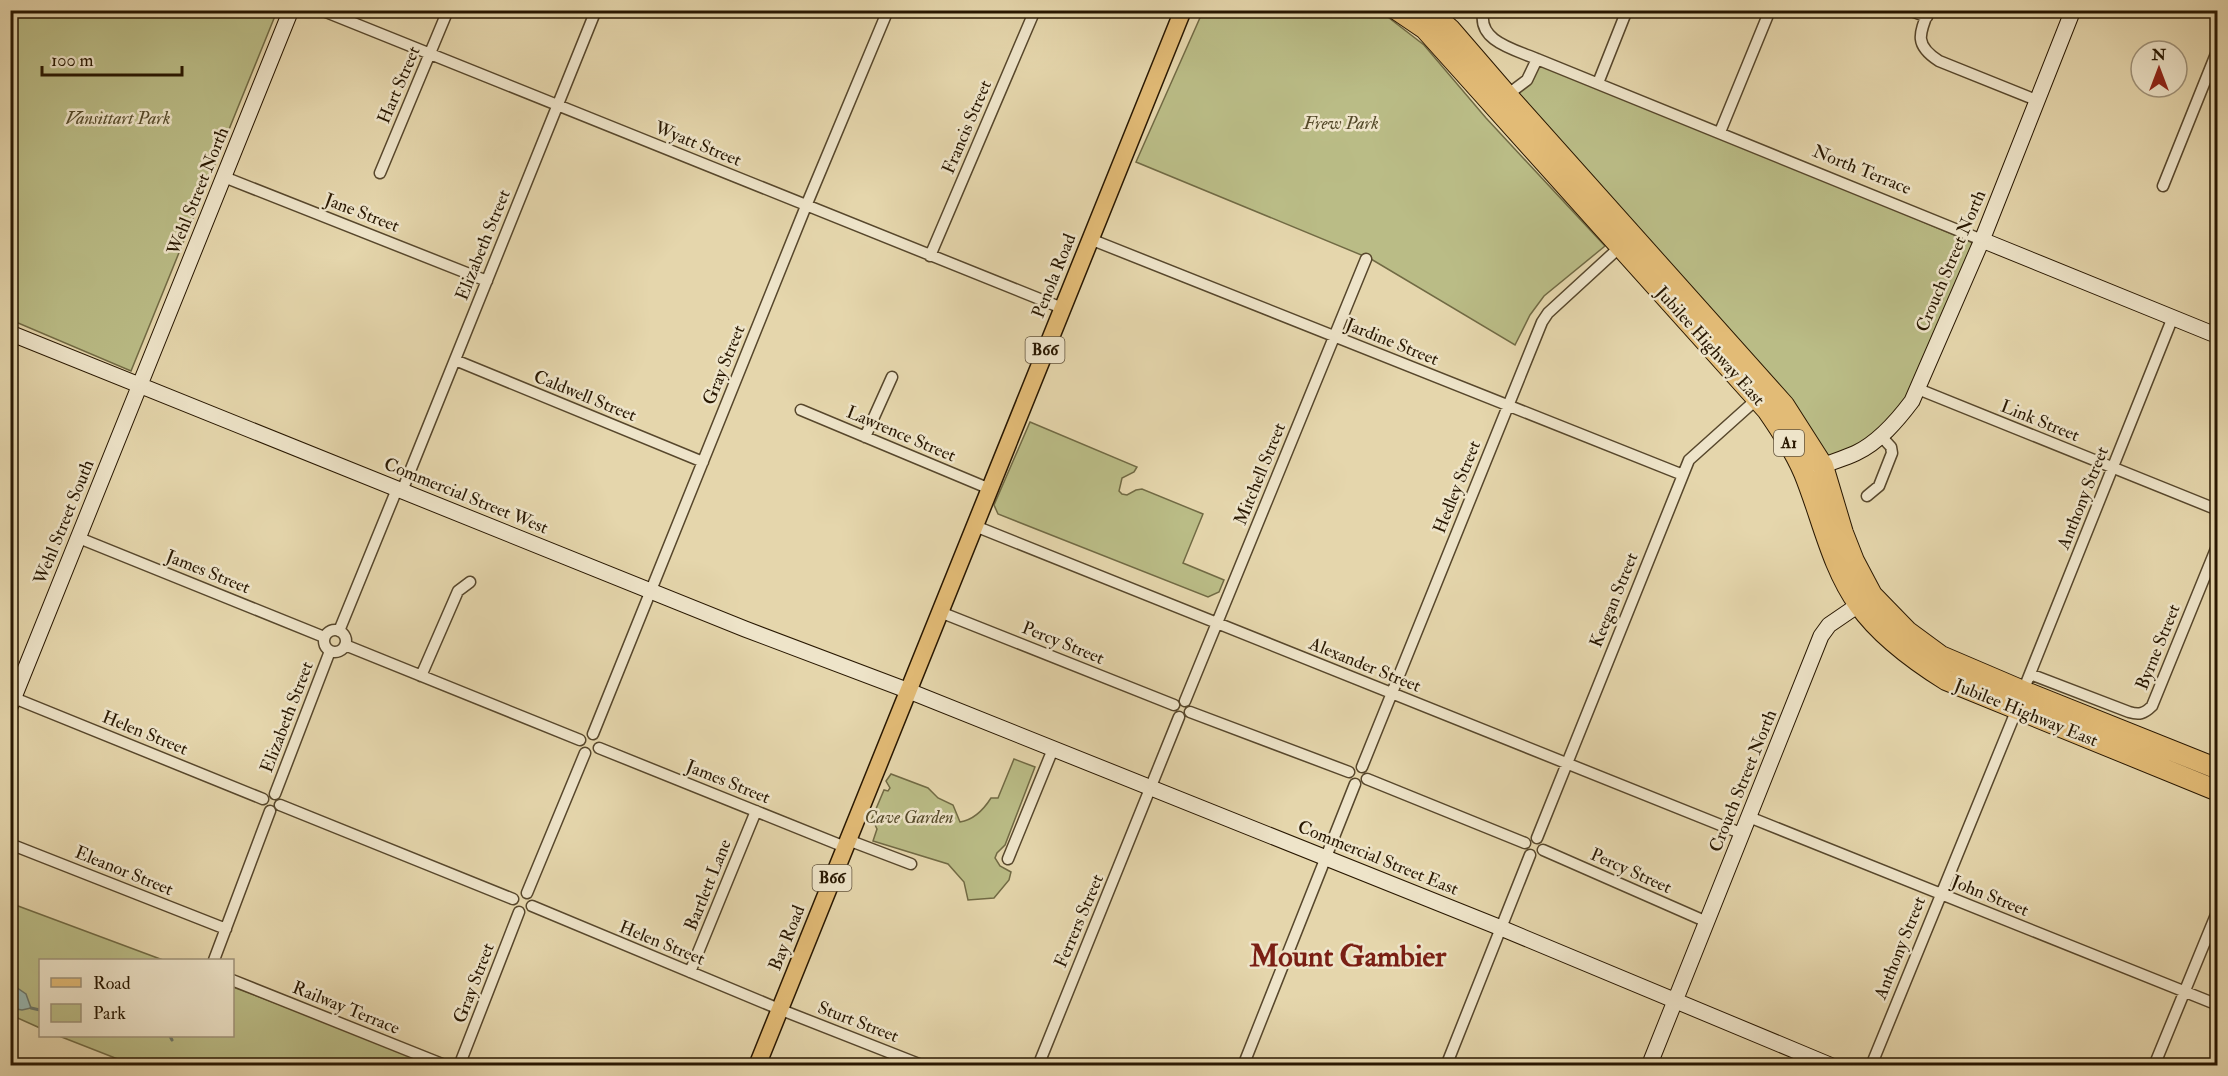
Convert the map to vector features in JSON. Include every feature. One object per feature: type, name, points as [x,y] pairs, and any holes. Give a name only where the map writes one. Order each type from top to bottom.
[{"type":"highway","name":"Jubilee Highway East","points":[[1398,10],[1425,29],[1443,35],[1506,95],[1621,246],[1757,399],[1790,445],[1804,473],[1832,553],[1865,600],[1941,656],[2023,692],[2217,769]]},
{"type":"highway","name":"Jubilee Highway East","points":[[1428,10],[1443,35],[1556,163],[1784,405],[1823,466],[1865,600]]},
{"type":"highway","name":"Jubilee Highway East","points":[[2023,692],[2172,772],[2217,791]]},
{"type":"highway","points":[[2172,772],[2180,754]]},
{"type":"main road","name":"Penola Road","points":[[909,691],[1183,10]]},
{"type":"main road","name":"Bay Road","points":[[757,1065],[909,691]]},
{"type":"street","name":"Wehl Street North","points":[[140,385],[291,10]]},
{"type":"street","name":"Wyatt Street","points":[[321,10],[1062,308]]},
{"type":"street","name":"Hart Street","points":[[380,172],[448,10]]},
{"type":"street","name":"Elizabeth Street","points":[[339,630],[455,360],[596,10]]},
{"type":"street","name":"Gray Street","points":[[593,734],[806,206],[888,10]]},
{"type":"street","name":"Francis Street","points":[[930,256],[1035,10]]},
{"type":"street","name":"North Terrace","points":[[1484,10],[1481,19],[1495,42],[2217,336]]},
{"type":"street","points":[[1598,83],[1627,10]]},
{"type":"street","points":[[1720,132],[1770,10]]},
{"type":"street","points":[[1909,10],[1928,14],[1920,35],[1920,42],[1922,48],[1932,57],[2036,100]]},
{"type":"street","name":"Crouch Street North","points":[[1804,473],[1857,452],[1881,436],[1901,417],[1912,401],[1982,240],[2073,10]]},
{"type":"street","points":[[2163,186],[2217,49]]},
{"type":"street","points":[[1506,95],[1527,80],[1537,59]]},
{"type":"street","name":"Jane Street","points":[[224,177],[487,281]]},
{"type":"street","name":"Jardine Street","points":[[1090,239],[1683,475]]},
{"type":"street","name":"Hedley Street","points":[[1362,766],[1542,322],[1548,313],[1621,246]]},
{"type":"street","name":"Mitchell Street","points":[[1180,703],[1216,623],[1366,259]]},
{"type":"street","name":"Anthony Street","points":[[1870,1065],[2173,317]]},
{"type":"street","name":"Commercial Street West","points":[[10,333],[745,629],[909,691]]},
{"type":"street","name":"Caldwell Street","points":[[455,360],[703,462]]},
{"type":"street","points":[[865,437],[892,377]]},
{"type":"street","name":"Wehl Street South","points":[[13,703],[17,675],[79,538],[140,385]]},
{"type":"street","name":"Link Street","points":[[1918,389],[2217,510]]},
{"type":"street","name":"Keegan Street","points":[[1537,838],[1689,460],[1757,399]]},
{"type":"street","name":"Lawrence Street","points":[[801,410],[990,489]]},
{"type":"street","points":[[1867,496],[1879,486],[1892,453],[1891,447],[1881,436]]},
{"type":"street","name":"Alexander Street","points":[[975,526],[1743,834]]},
{"type":"street","name":"James Street","points":[[79,538],[324,637]]},
{"type":"street","name":"Byrne Street","points":[[2023,692],[2138,715],[2146,712],[2152,706],[2217,543]]},
{"type":"street","points":[[421,676],[458,591],[470,582]]},
{"type":"street","name":"Crouch Street North","points":[[1649,1065],[1821,636],[1829,625],[1865,600]]},
{"type":"street","name":"Percy Street","points":[[940,612],[1180,703]]},
{"type":"street","points":[[339,630],[346,638],[345,645],[340,651],[330,651],[325,647],[324,637],[329,632],[339,630]]},
{"type":"street","points":[[345,645],[580,740]]},
{"type":"street","name":"Elizabeth Street","points":[[278,799],[330,651]]},
{"type":"street","name":"Commercial Street East","points":[[909,691],[1501,928],[1832,1065]]},
{"type":"street","name":"Helen Street","points":[[13,703],[263,798]]},
{"type":"street","points":[[1180,703],[1189,705],[1190,712],[1187,717],[1179,717],[1173,711],[1180,703]]},
{"type":"street","points":[[1190,712],[1349,772]]},
{"type":"street","points":[[1151,789],[1179,717]]},
{"type":"street","points":[[593,734],[598,738],[599,748],[595,753],[585,753],[581,749],[580,740],[584,735],[593,734]]},
{"type":"street","name":"James Street","points":[[599,748],[756,811],[846,844],[911,864]]},
{"type":"street","points":[[1008,860],[1053,749]]},
{"type":"street","points":[[527,893],[585,753]]},
{"type":"street","points":[[1355,784],[1349,778],[1349,772],[1356,766],[1362,766],[1366,771],[1366,779]]},
{"type":"street","points":[[1355,784],[1360,784],[1366,779]]},
{"type":"street","points":[[1366,779],[1525,843]]},
{"type":"street","points":[[1243,1065],[1355,784]]},
{"type":"street","name":"Ferrers Street","points":[[1038,1065],[1151,789]]},
{"type":"street","points":[[278,799],[276,810],[270,811],[264,807],[263,798],[270,793],[278,799],[513,899]]},
{"type":"street","points":[[214,959],[270,811]]},
{"type":"street","name":"Bartlett Lane","points":[[690,972],[756,811]]},
{"type":"street","name":"John Street","points":[[1749,817],[2217,1005]]},
{"type":"street","points":[[1529,838],[1537,838],[1543,843],[1543,850],[1539,855],[1530,855],[1525,848],[1525,843],[1529,838]]},
{"type":"street","name":"Eleanor Street","points":[[10,844],[225,929]]},
{"type":"street","name":"Percy Street","points":[[1543,850],[1707,922]]},
{"type":"street","points":[[1446,1065],[1530,855]]},
{"type":"street","points":[[520,893],[527,893],[532,900],[532,906],[528,911],[519,912],[513,905],[513,899],[520,893]]},
{"type":"street","name":"Helen Street","points":[[532,906],[780,1009]]},
{"type":"street","points":[[2154,1065],[2217,910]]},
{"type":"street","name":"Gray Street","points":[[459,1065],[519,912]]},
{"type":"street","name":"Railway Terrace","points":[[234,981],[447,1065]]},
{"type":"street","name":"Sturt Street","points":[[780,1009],[924,1065]]},
{"type":"green space","name":"Vansittart Park","points":[[10,11],[277,11],[131,371],[11,320]]},
{"type":"green space","name":"Frew Park","points":[[1203,11],[1380,11],[1424,45],[1486,118],[1605,246],[1544,296],[1530,315],[1515,345],[1371,259],[1136,162]]},
{"type":"green space","points":[[1537,64],[1718,135],[1973,243],[1908,403],[1879,433],[1827,461],[1513,95]]},
{"type":"green space","points":[[1030,422],[1137,467],[1134,472],[1122,478],[1119,491],[1122,494],[1127,495],[1142,489],[1203,514],[1183,563],[1224,580],[1219,592],[1208,597],[998,514],[994,505]]},
{"type":"green space","name":"Cave Garden","points":[[1014,759],[1035,767],[1005,845],[995,858],[1000,866],[1011,872],[1009,880],[994,898],[968,900],[964,882],[948,864],[873,841],[877,829],[870,823],[884,790],[888,791],[890,788],[886,781],[891,774],[928,788],[938,798],[953,805],[960,822],[978,813],[991,798],[998,798]]},
{"type":"green space","points":[[10,903],[160,959],[39,959],[39,1028],[11,1015]]},
{"type":"green space","points":[[234,987],[438,1065],[133,1065],[62,1037],[234,1037]]},
{"type":"water","points":[[10,983],[26,994],[31,1008],[22,1010],[11,1008]]},
{"type":"waterway","points":[[31,1008],[39,1010]]},
{"type":"district","name":"Mount Gambier","points":[[1348,956]]}]
